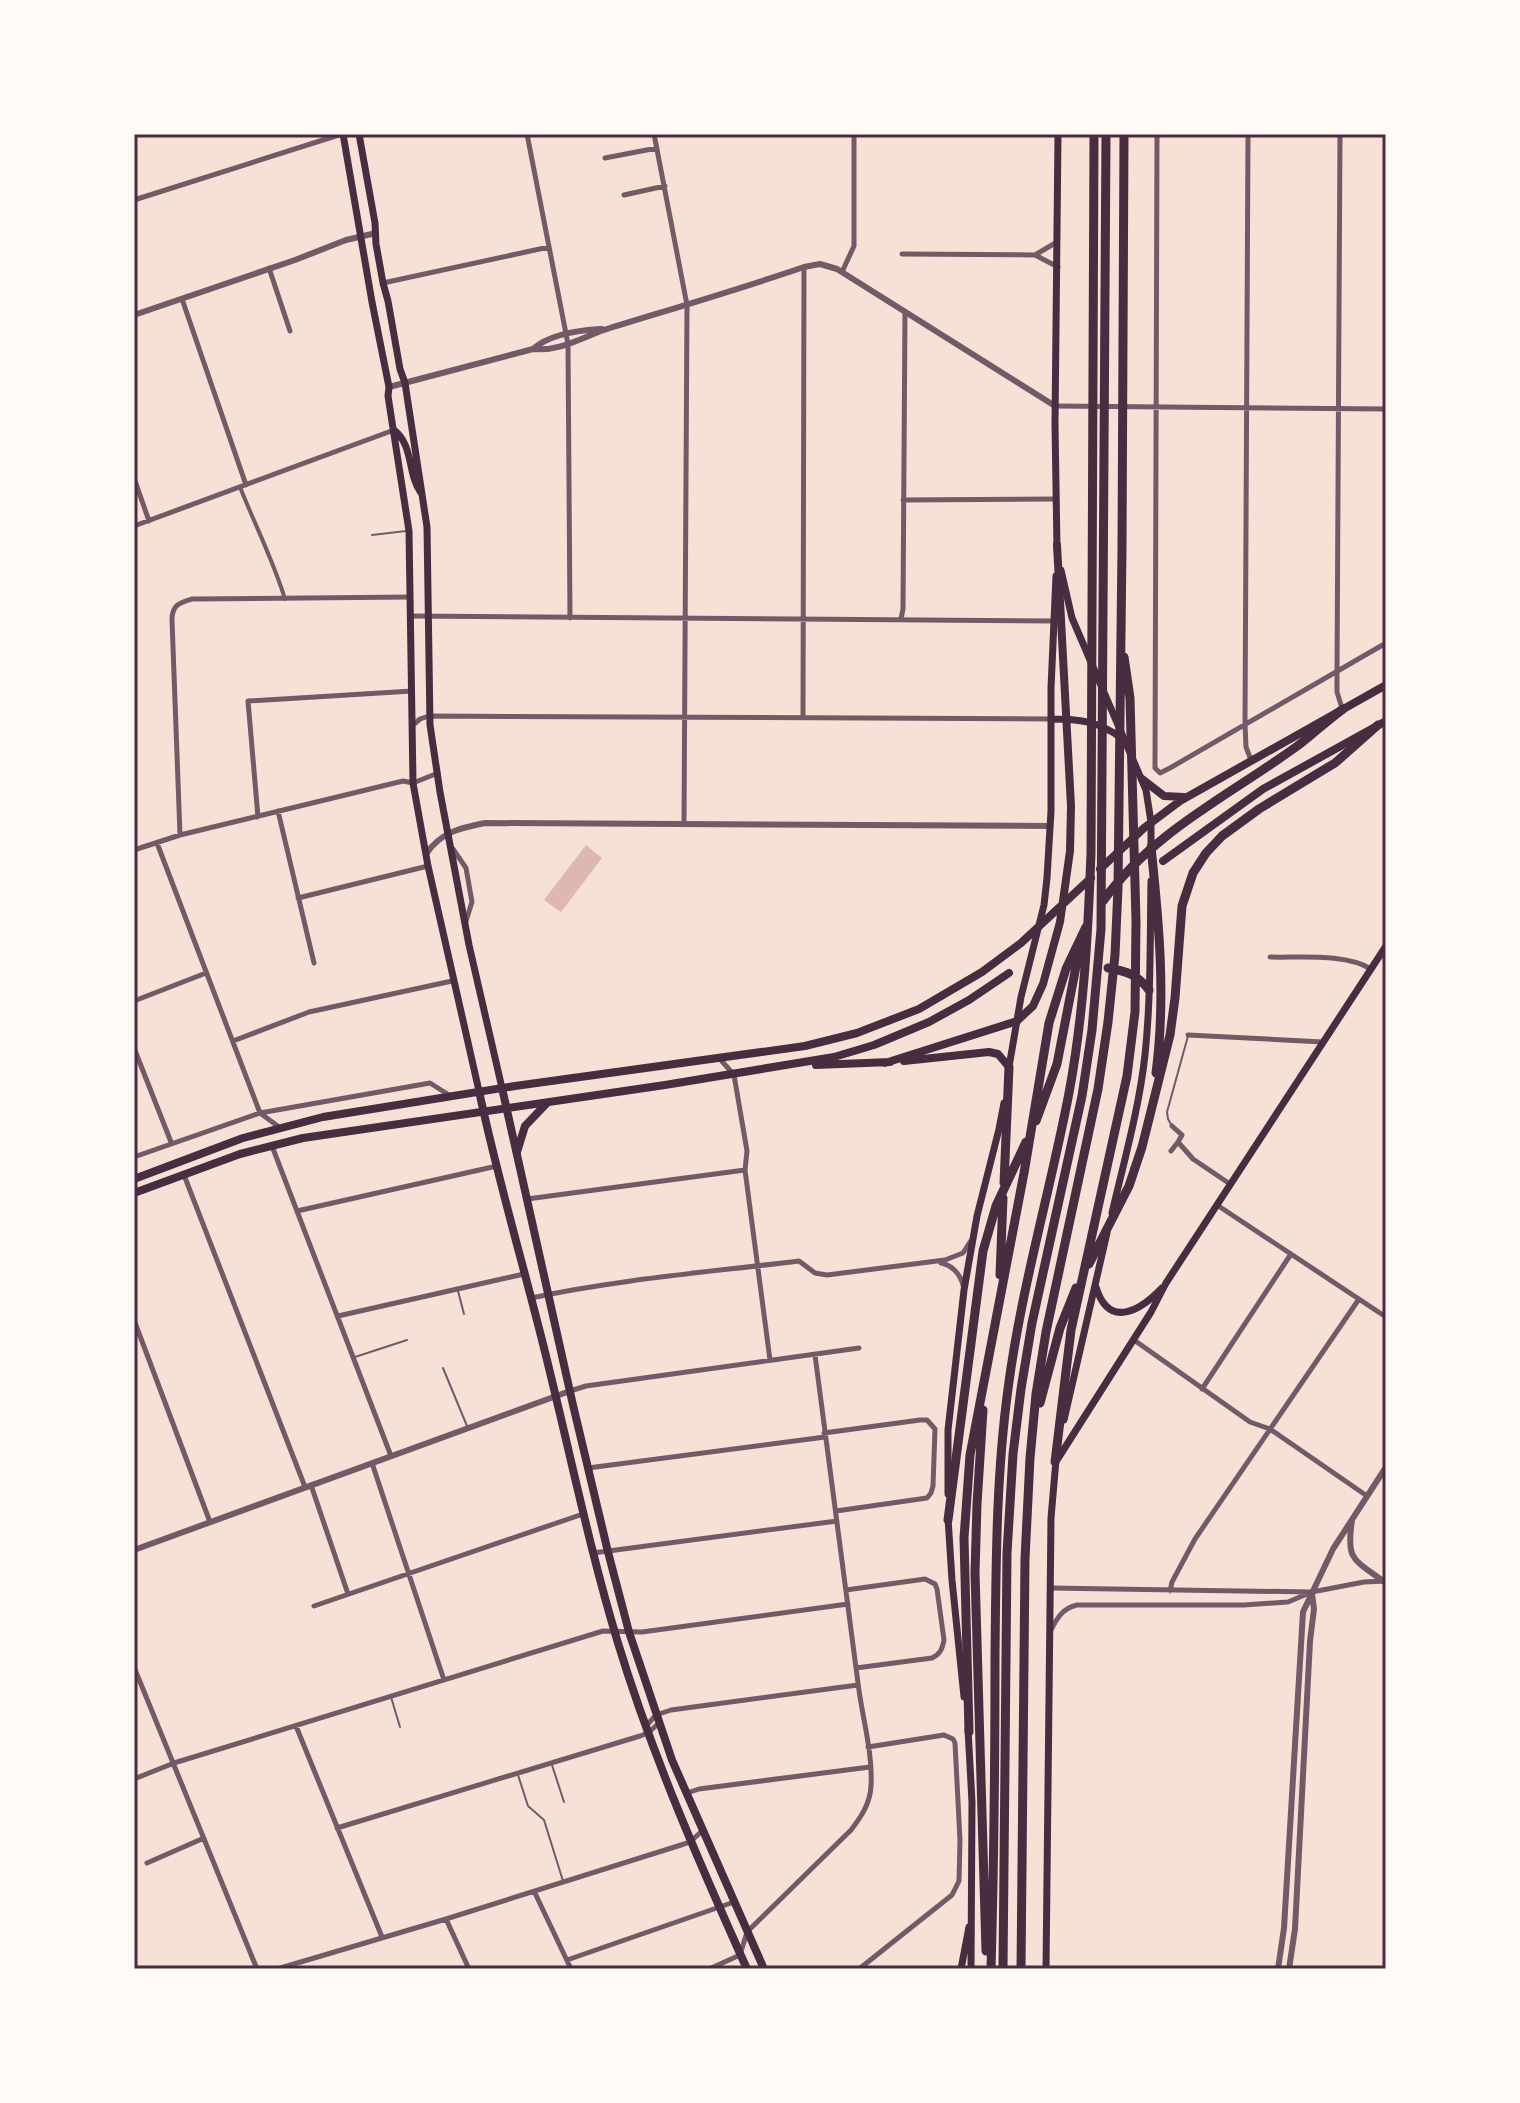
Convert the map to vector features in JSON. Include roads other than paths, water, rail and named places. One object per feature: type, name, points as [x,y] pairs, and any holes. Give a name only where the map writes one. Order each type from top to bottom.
[{"type":"highway","points":[[989,1969],[997,1519],[1004,1421],[1013,1358],[1074,1063],[1086,963],[1094,134]]},
{"type":"highway","points":[[1003,1969],[1008,1531],[1013,1454],[1025,1359],[1082,1096],[1099,963],[1103,853],[1106,134]]},
{"type":"highway","points":[[1021,1969],[1025,1559],[1033,1426],[1092,1122],[1115,955],[1124,134]]},
{"type":"highway","points":[[1055,1462],[1071,1330],[1128,1065],[1137,991],[1130,698],[1120,630]]},
{"type":"highway","points":[[969,1732],[964,1569],[970,1455],[1024,1173],[1044,1044],[1061,980],[1094,913],[1151,847],[1195,813],[1299,744],[1343,709]]},
{"type":"highway","points":[[1046,1363],[1071,1299],[1139,1161],[1170,1035],[1182,906],[1188,884],[1199,863],[1213,844],[1246,817],[1335,763],[1382,723]]},
{"type":"highway","points":[[1148,1124],[1157,1063],[1162,993],[1151,847]]},
{"type":"highway","points":[[948,1520],[983,1251],[991,1221],[1057,1064],[1089,895]]},
{"type":"highway","points":[[1061,980],[1075,969],[1104,967],[1133,974],[1149,990]]},
{"type":"highway","points":[[998,1307],[1009,1067]]},
{"type":"highway","points":[[986,1370],[975,1573],[989,1969]]},
{"type":"main road","points":[[342,134],[389,387],[409,531],[413,783],[452,981],[583,1514],[615,1631],[646,1730],[690,1842],[747,1969]]},
{"type":"main road","points":[[359,134],[423,495],[428,549],[429,716],[477,984],[588,1468],[629,1632],[657,1719],[686,1793],[764,1969]]},
{"type":"main road","points":[[885,1063],[1017,1021],[1029,1011],[1039,997],[1063,904],[1071,831],[1056,499],[1058,134]]},
{"type":"main road","points":[[394,430],[404,441],[412,476],[423,495]]},
{"type":"main road","points":[[971,1969],[972,1802],[969,1732],[948,1520],[948,1430],[972,1239],[999,1129],[1021,997],[1046,892],[1057,545]]},
{"type":"main road","points":[[1046,1969],[1051,1518],[1055,1462],[1141,1083],[1149,990],[1151,847],[1151,822],[1142,779],[1072,618],[1057,545]]},
{"type":"main road","points":[[412,657],[429,657]]},
{"type":"main road","points":[[134,1179],[279,1127],[353,1111],[814,1045],[887,1023],[933,1002],[976,977],[1010,952],[1151,822],[1189,796],[1386,685]]},
{"type":"main road","points":[[1051,719],[1085,720],[1101,725],[1128,745]]},
{"type":"main road","points":[[1163,861],[1263,789],[1382,723]]},
{"type":"main road","points":[[1142,779],[1164,796],[1189,796]]},
{"type":"main road","points":[[1055,1462],[1134,1340],[1166,1283],[1386,946]]},
{"type":"main road","points":[[134,1193],[272,1145],[334,1132],[799,1065],[855,1051],[907,1032],[952,1010],[1009,973]]},
{"type":"main road","points":[[799,1065],[885,1063],[989,1052],[998,1054],[1009,1067]]},
{"type":"main road","points":[[517,1152],[525,1126],[548,1103]]},
{"type":"main road","points":[[1095,1286],[1105,1305],[1128,1312],[1145,1305],[1166,1283]]},
{"type":"main road","points":[[961,1969],[972,1909]]},
{"type":"street","points":[[134,200],[342,134]]},
{"type":"street","points":[[527,134],[568,344],[570,618]]},
{"type":"street","points":[[654,134],[687,305],[684,824]]},
{"type":"street","points":[[842,272],[854,246],[854,134]]},
{"type":"street","points":[[1157,134],[1154,763],[1158,772],[1170,768],[1386,643]]},
{"type":"street","points":[[1248,134],[1245,724],[1246,747],[1251,760]]},
{"type":"street","points":[[1340,134],[1337,694],[1343,709]]},
{"type":"street","points":[[605,158],[657,148]]},
{"type":"street","points":[[624,195],[665,186]]},
{"type":"street","points":[[134,315],[376,233]]},
{"type":"street","points":[[1035,255],[1057,241]]},
{"type":"street","points":[[383,283],[549,247]]},
{"type":"street","points":[[902,254],[1035,255],[1058,267]]},
{"type":"street","points":[[389,387],[533,349],[547,350],[804,267],[825,265],[842,272],[1055,406],[1386,409]]},
{"type":"street","points":[[803,718],[804,267]]},
{"type":"street","points":[[269,268],[290,331]]},
{"type":"street","points":[[182,299],[257,530],[270,555],[285,599]]},
{"type":"street","points":[[901,619],[905,312]]},
{"type":"street","points":[[533,349],[541,342],[587,329],[606,329]]},
{"type":"street","points":[[134,526],[394,430]]},
{"type":"street","points":[[134,478],[149,521]]},
{"type":"street","points":[[903,500],[1056,499]]},
{"type":"street","points":[[180,835],[172,611],[175,605],[192,599],[410,597]]},
{"type":"street","points":[[410,616],[1054,621]]},
{"type":"street","points":[[258,817],[248,701],[412,691]]},
{"type":"street","points":[[412,726],[429,716],[1051,719]]},
{"type":"street","points":[[134,850],[180,835],[278,811],[403,781],[413,783],[438,773]]},
{"type":"street","points":[[278,811],[314,963]]},
{"type":"street","points":[[426,854],[448,832],[485,823],[1050,826]]},
{"type":"street","points":[[157,843],[260,1113],[279,1127]]},
{"type":"street","points":[[298,898],[428,866]]},
{"type":"street","points":[[1270,957],[1347,959],[1371,969]]},
{"type":"street","points":[[135,998],[206,973]]},
{"type":"street","points":[[233,1041],[309,1012],[452,981]]},
{"type":"street","points":[[1188,1035],[1324,1042]]},
{"type":"street","points":[[134,1048],[171,1142]]},
{"type":"street","points":[[720,1059],[734,1075],[747,1151],[745,1170],[770,1360]]},
{"type":"street","points":[[137,1077],[144,1074]]},
{"type":"street","points":[[134,1157],[260,1113],[428,1083],[450,1096]]},
{"type":"street","points":[[1171,1151],[1182,1135],[1172,1126]]},
{"type":"street","points":[[1178,1142],[1193,1159],[1230,1184]]},
{"type":"street","points":[[272,1145],[391,1456]]},
{"type":"street","points":[[297,1211],[497,1166]]},
{"type":"street","points":[[527,1199],[745,1170]]},
{"type":"street","points":[[183,1175],[348,1594]]},
{"type":"street","points":[[1217,1205],[1386,1317]]},
{"type":"street","points":[[531,1298],[799,1261],[820,1276],[945,1260],[963,1253],[972,1239]]},
{"type":"street","points":[[1202,1389],[1291,1254]]},
{"type":"street","points":[[936,1261],[945,1263],[958,1273],[964,1290]]},
{"type":"street","points":[[338,1316],[525,1274]]},
{"type":"street","points":[[1170,1591],[1195,1539],[1359,1299]]},
{"type":"street","points":[[134,1320],[210,1522]]},
{"type":"street","points":[[1134,1340],[1250,1422],[1270,1429],[1367,1496]]},
{"type":"street","points":[[134,1550],[586,1386],[859,1348]]},
{"type":"street","points":[[709,1969],[740,1955],[747,1932],[851,1830],[868,1802],[871,1786],[815,1355]]},
{"type":"street","points":[[588,1468],[927,1420],[935,1429],[933,1486],[927,1498],[836,1511]]},
{"type":"street","points":[[372,1463],[444,1680]]},
{"type":"street","points":[[1278,1969],[1284,1928],[1303,1612],[1327,1561],[1386,1467]]},
{"type":"street","points":[[314,1606],[583,1514]]},
{"type":"street","points":[[1353,1517],[1350,1552],[1354,1559],[1385,1581]]},
{"type":"street","points":[[593,1553],[837,1521]]},
{"type":"street","points":[[846,1590],[931,1580],[937,1589],[944,1640],[939,1654],[932,1658],[856,1668]]},
{"type":"street","points":[[1050,1588],[1312,1592],[1385,1581]]},
{"type":"street","points":[[1049,1635],[1061,1613],[1077,1605],[1244,1605],[1288,1602],[1312,1592]]},
{"type":"street","points":[[1289,1969],[1295,1929],[1314,1609],[1312,1592]]},
{"type":"street","points":[[134,1779],[174,1763],[603,1631],[642,1632],[848,1604]]},
{"type":"street","points":[[134,1667],[257,1969]]},
{"type":"street","points":[[337,1828],[518,1774],[646,1730],[671,1710],[858,1685]]},
{"type":"street","points":[[296,1726],[382,1937]]},
{"type":"street","points":[[864,1968],[952,1895],[958,1886],[960,1840],[953,1739],[944,1735],[868,1747]]},
{"type":"street","points":[[686,1793],[870,1767]]},
{"type":"street","points":[[277,1969],[690,1842],[702,1831]]},
{"type":"street","points":[[147,1863],[204,1838]]},
{"type":"street","points":[[534,1891],[571,1969]]},
{"type":"street","points":[[567,1960],[734,1902]]},
{"type":"street","points":[[446,1919],[469,1969]]},
{"type":"lane","points":[[372,535],[409,531]]},
{"type":"lane","points":[[1172,1126],[1167,1112],[1188,1035]]},
{"type":"lane","points":[[457,1289],[464,1314]]},
{"type":"lane","points":[[354,1357],[407,1340]]},
{"type":"lane","points":[[443,1368],[468,1429]]},
{"type":"lane","points":[[391,1696],[400,1727]]},
{"type":"lane","points":[[552,1763],[564,1802]]},
{"type":"lane","points":[[518,1774],[528,1806],[544,1820],[563,1883]]}]
